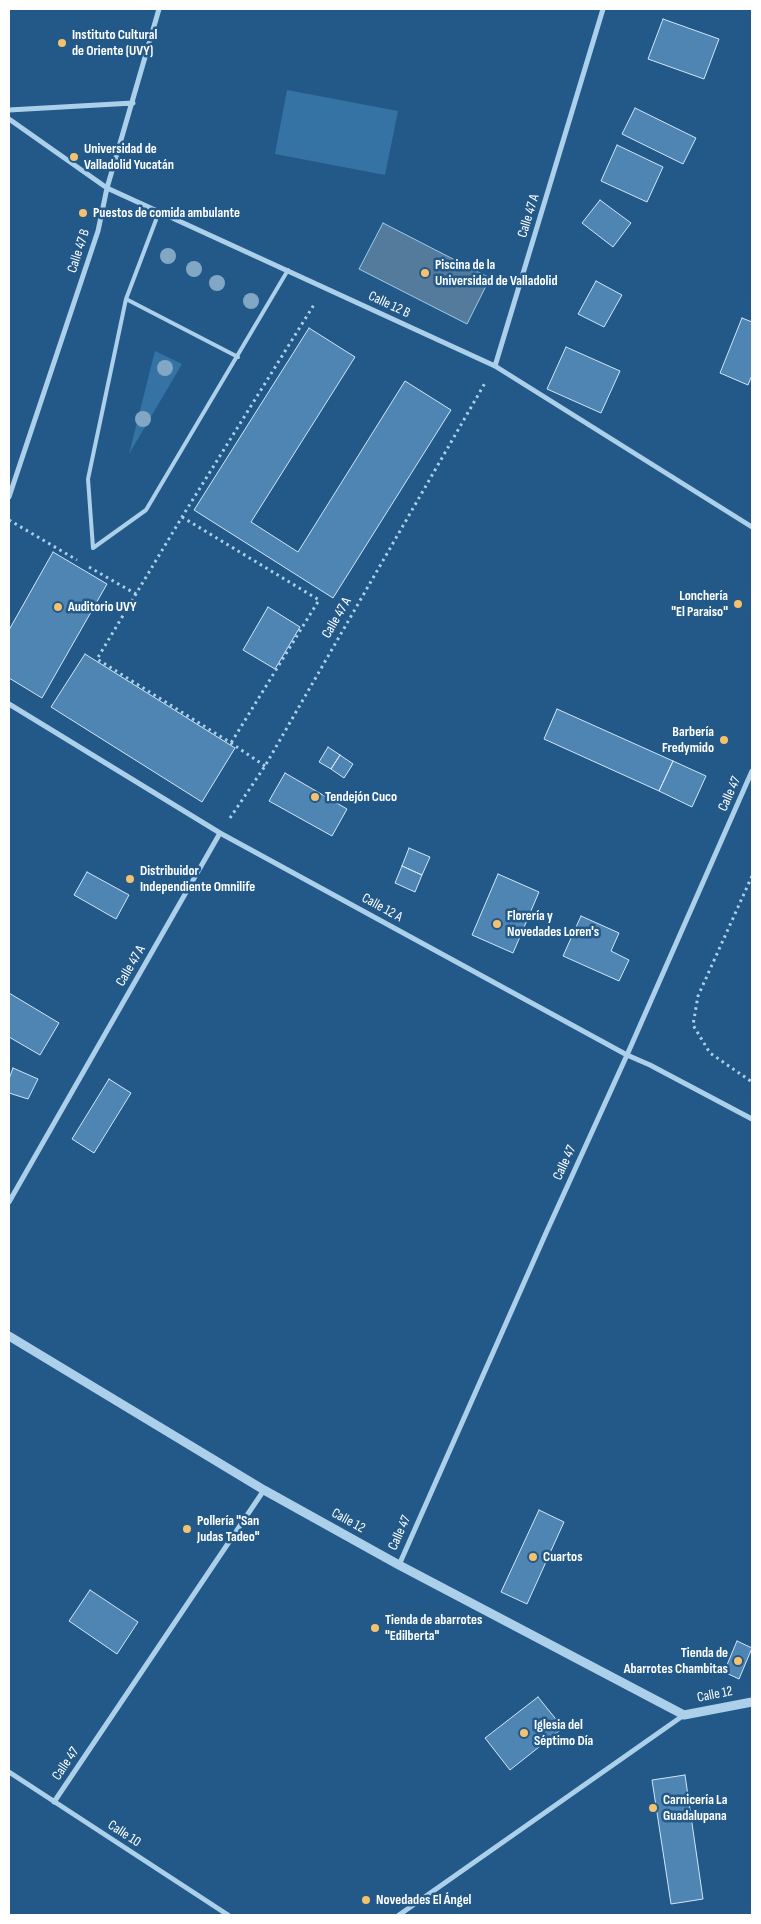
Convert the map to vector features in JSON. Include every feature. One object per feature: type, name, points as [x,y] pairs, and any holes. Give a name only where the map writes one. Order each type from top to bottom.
[{"type":"street","name":"Calle 47 B","points":[[9,497],[98,231],[107,188],[133,104],[159,9]]},
{"type":"street","name":"Calle 47 A","points":[[495,366],[603,9]]},
{"type":"street","points":[[9,110],[133,104]]},
{"type":"street","name":"Calle 12 B","points":[[9,119],[107,188],[495,366],[752,527]]},
{"type":"street","name":"Calle 12 A","points":[[9,704],[220,833],[627,1055],[650,1065],[752,1119]]},
{"type":"street","name":"Calle 47","points":[[399,1565],[752,771]]},
{"type":"street","name":"Calle 47 A","points":[[9,1202],[220,833]]},
{"type":"street","name":"Calle 12","points":[[9,1336],[264,1490],[399,1565],[684,1715]]},
{"type":"street","name":"Calle 47","points":[[54,1802],[264,1490]]},
{"type":"street","name":"Calle 12","points":[[398,1915],[684,1715],[752,1702]]},
{"type":"street","name":"Calle 10","points":[[9,1772],[228,1915]]},
{"type":"lane","points":[[159,212],[126,299],[88,479],[93,548],[146,510],[288,270]]},
{"type":"lane","points":[[126,299],[238,357]]},
{"type":"path","points":[[265,766],[97,659],[182,517],[325,288]]},
{"type":"path","name":"Calle 47 A","points":[[220,833],[265,766],[495,366]]},
{"type":"path","points":[[182,517],[319,600],[231,743]]},
{"type":"path","points":[[9,520],[136,594]]},
{"type":"path","points":[[752,876],[698,996],[693,1026],[710,1053],[752,1082]]},
{"type":"shaded area","points":[[287,90],[398,111],[385,175],[275,154]]},
{"type":"shaded area","name":"Piscina de la Universidad de Valladolid","points":[[383,223],[490,278],[467,324],[359,269]]},
{"type":"shaded area","points":[[155,351],[182,364],[129,454]]},
{"type":"building","points":[[663,19],[719,39],[704,79],[648,59]]},
{"type":"building","points":[[635,108],[696,138],[683,164],[622,134]]},
{"type":"building","points":[[617,145],[663,167],[647,202],[601,181]]},
{"type":"building","points":[[600,200],[631,223],[613,247],[582,223]]},
{"type":"building","points":[[596,281],[622,295],[604,327],[578,314]]},
{"type":"building","points":[[742,318],[752,322],[752,375],[748,385],[720,373]]},
{"type":"building","points":[[309,328],[355,357],[251,522],[298,552],[405,381],[451,410],[333,598],[194,510]]},
{"type":"building","points":[[566,347],[620,371],[601,413],[547,389]]},
{"type":"building","name":"Auditorio UVY","points":[[53,552],[107,584],[42,698],[9,678],[9,630]]},
{"type":"building","points":[[268,607],[300,627],[275,669],[243,650]]},
{"type":"building","points":[[85,654],[235,748],[202,802],[51,707]]},
{"type":"building","points":[[557,709],[673,761],[659,791],[544,739]]},
{"type":"building","points":[[328,747],[340,755],[331,769],[319,762]]},
{"type":"building","points":[[340,755],[353,764],[344,778],[331,769]]},
{"type":"building","points":[[673,761],[706,776],[692,807],[659,791]]},
{"type":"building","points":[[285,773],[347,809],[332,836],[269,801]]},
{"type":"building","points":[[409,848],[430,857],[422,875],[402,866]]},
{"type":"building","points":[[402,866],[422,875],[415,892],[395,883]]},
{"type":"building","points":[[87,872],[129,895],[116,919],[74,895]]},
{"type":"building","points":[[498,874],[539,892],[513,953],[472,935]]},
{"type":"building","points":[[581,916],[619,933],[611,951],[629,960],[619,981],[563,956]]},
{"type":"building","points":[[9,993],[59,1023],[40,1055],[9,1037]]},
{"type":"building","points":[[13,1068],[38,1079],[28,1099],[9,1093],[9,1079]]},
{"type":"building","points":[[109,1079],[131,1093],[94,1153],[72,1139]]},
{"type":"building","name":"Cuartos","points":[[539,1510],[564,1522],[527,1604],[501,1592]]},
{"type":"building","points":[[90,1590],[138,1622],[117,1654],[69,1621]]},
{"type":"building","name":"Tienda de Abarrotes Chambitas","points":[[737,1641],[752,1648],[739,1679],[724,1672]]},
{"type":"building","name":"Iglesia del Séptimo Día","points":[[538,1697],[563,1728],[510,1770],[485,1738]]},
{"type":"building","points":[[685,1775],[703,1899],[671,1904],[652,1780]]},
{"type":"place","name":"Instituto Cultural de Oriente (UVY)","points":[[62,43]]},
{"type":"place","name":"Universidad de Valladolid Yucatán","points":[[74,157]]},
{"type":"place","name":"Puestos de comida ambulante","points":[[83,213]]},
{"type":"place","name":"Piscina de la Universidad de Valladolid","points":[[425,273]]},
{"type":"place","name":"Lonchería \"El Paraiso\"","points":[[738,604]]},
{"type":"place","name":"Auditorio UVY","points":[[58,607]]},
{"type":"place","name":"Barbería Fredymido","points":[[724,740]]},
{"type":"place","name":"Tendejón Cuco","points":[[315,797]]},
{"type":"place","name":"Distribuidor Independiente Omnilife","points":[[130,879]]},
{"type":"place","name":"Florería y Novedades Loren's","points":[[497,924]]},
{"type":"place","name":"Pollería \"San Judas Tadeo\"","points":[[187,1529]]},
{"type":"place","name":"Cuartos","points":[[533,1557]]},
{"type":"place","name":"Tienda de abarrotes \"Edilberta\"","points":[[375,1628]]},
{"type":"place","name":"Tienda de Abarrotes Chambitas","points":[[738,1661]]},
{"type":"place","name":"Iglesia del Séptimo Día","points":[[524,1733]]},
{"type":"place","name":"Carnicería La Guadalupana","points":[[653,1808]]},
{"type":"place","name":"Novedades El Ángel","points":[[366,1900]]}]
